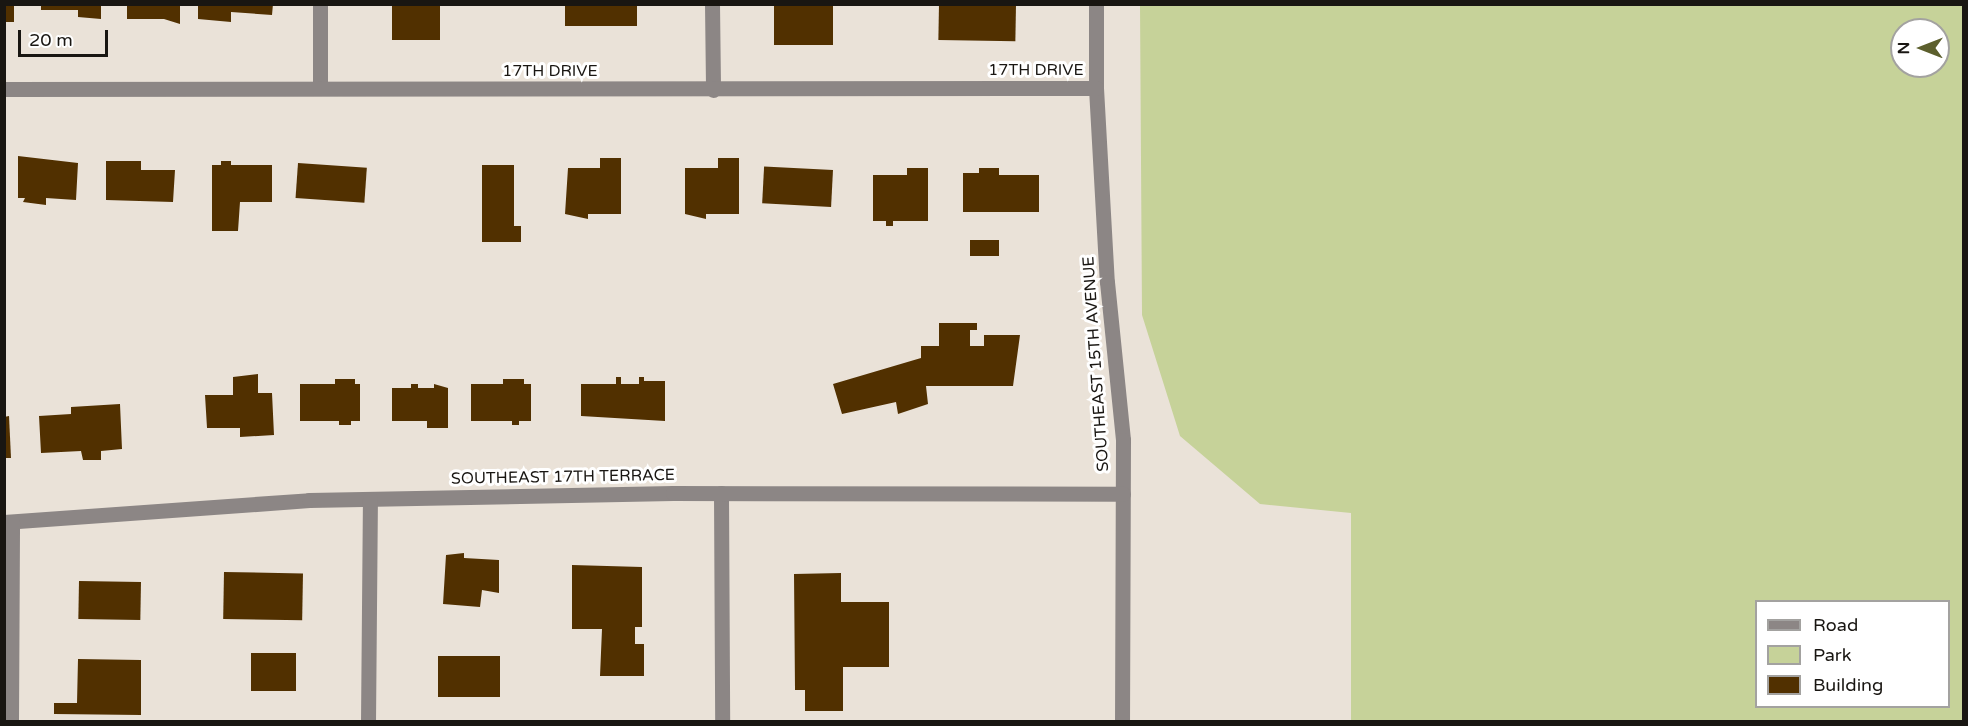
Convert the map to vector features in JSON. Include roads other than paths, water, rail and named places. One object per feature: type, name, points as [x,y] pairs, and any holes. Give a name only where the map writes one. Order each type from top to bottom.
[{"type":"street","points":[[320,4],[320,87]]},
{"type":"street","points":[[712,4],[713,90]]},
{"type":"street","name":"SOUTHEAST 15TH AVENUE","points":[[1096,4],[1096,88],[1107,282],[1123,440],[1122,722]]},
{"type":"street","name":"17TH DRIVE","points":[[4,89],[1096,88]]},
{"type":"street","points":[[721,493],[722,722]]},
{"type":"street","name":"SOUTHEAST 17TH TERRACE","points":[[8,522],[370,499],[721,493],[1123,494]]},
{"type":"street","points":[[368,722],[370,499]]},
{"type":"street","points":[[8,522],[12,722]]}]
